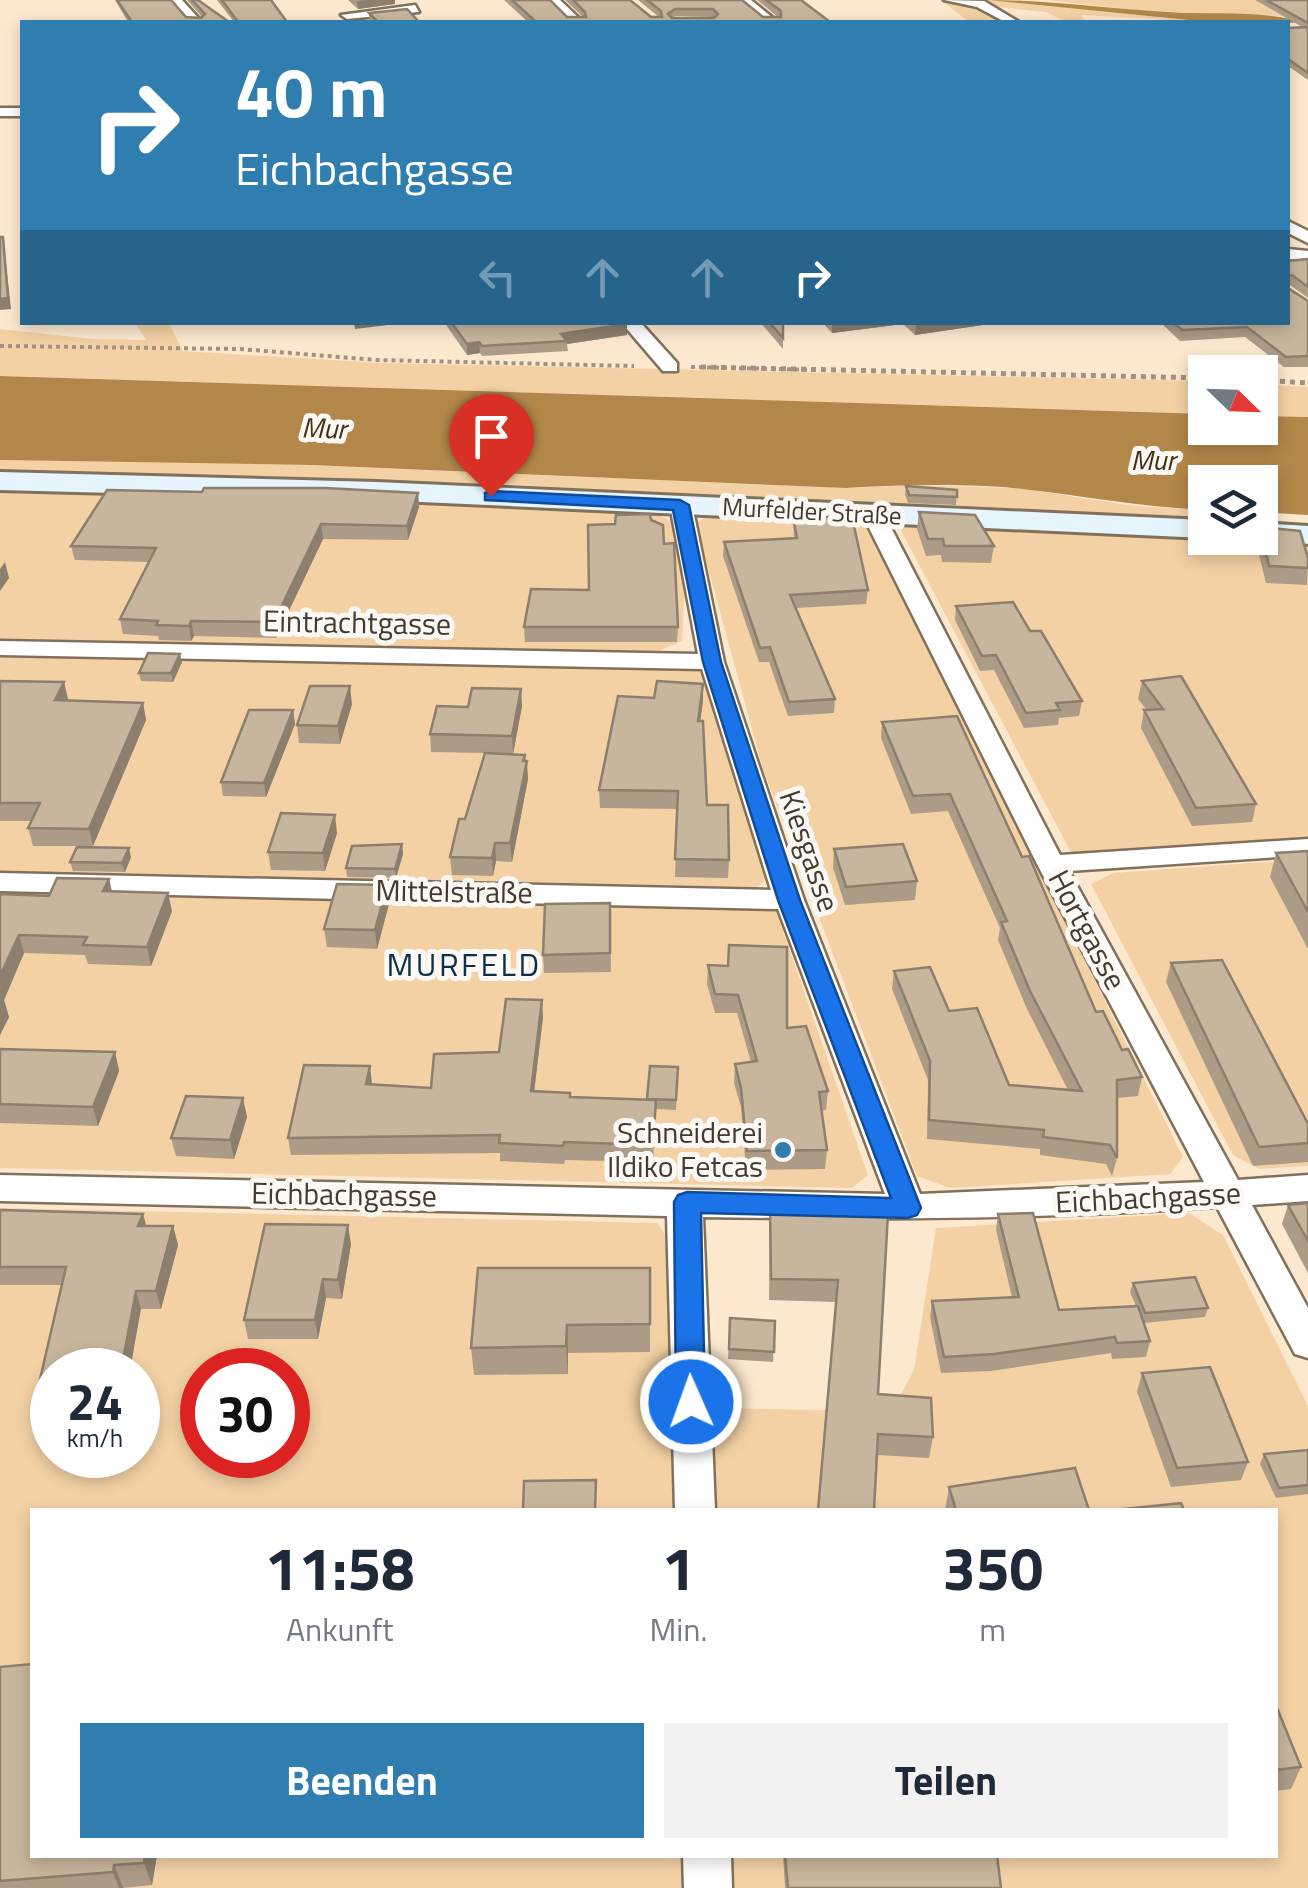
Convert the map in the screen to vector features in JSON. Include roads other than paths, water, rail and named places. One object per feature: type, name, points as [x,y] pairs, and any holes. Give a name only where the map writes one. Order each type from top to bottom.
[{"type":"street","points":[[176,0],[194,20]]},
{"type":"street","points":[[553,0],[575,20]]},
{"type":"street","points":[[744,0],[769,20]]},
{"type":"street","points":[[950,0],[980,4],[1010,20]]},
{"type":"street","points":[[347,15],[411,4]]},
{"type":"street","points":[[633,325],[670,367]]},
{"type":"street","name":"Murfelder Straße","points":[[0,480],[339,490],[1188,529]]},
{"type":"street","name":"Kiesgasse","points":[[680,505],[712,662],[789,900],[908,1208]]},
{"type":"street","name":"Hortgasse","points":[[873,514],[1052,864],[1308,1343]]},
{"type":"street","points":[[1278,533],[1308,535]]},
{"type":"street","name":"Eintrachtgasse","points":[[0,648],[712,662]]},
{"type":"street","points":[[1052,864],[1308,847]]},
{"type":"street","name":"Mittelstraße","points":[[0,882],[789,900]]},
{"type":"street","name":"Eichbachgasse","points":[[0,1188],[908,1208],[1086,1203],[1308,1188]]},
{"type":"street","points":[[687,1202],[684,1223],[695,1508]]},
{"type":"street","points":[[707,1858],[708,1888]]},
{"type":"water","points":[[988,0],[1256,15],[1308,23],[1189,20]]},
{"type":"water","name":"Mur","points":[[0,376],[1188,413],[1188,445],[1278,445],[1278,416],[1308,417],[1308,515],[1278,513],[1278,465],[1188,465],[1188,509],[980,486],[846,488],[312,465],[0,460]]},
{"type":"place","name":"Schneiderei Ildiko Fetcas","points":[[783,1150]]},
{"type":"district","name":"MURFELD","points":[[464,965]]}]
